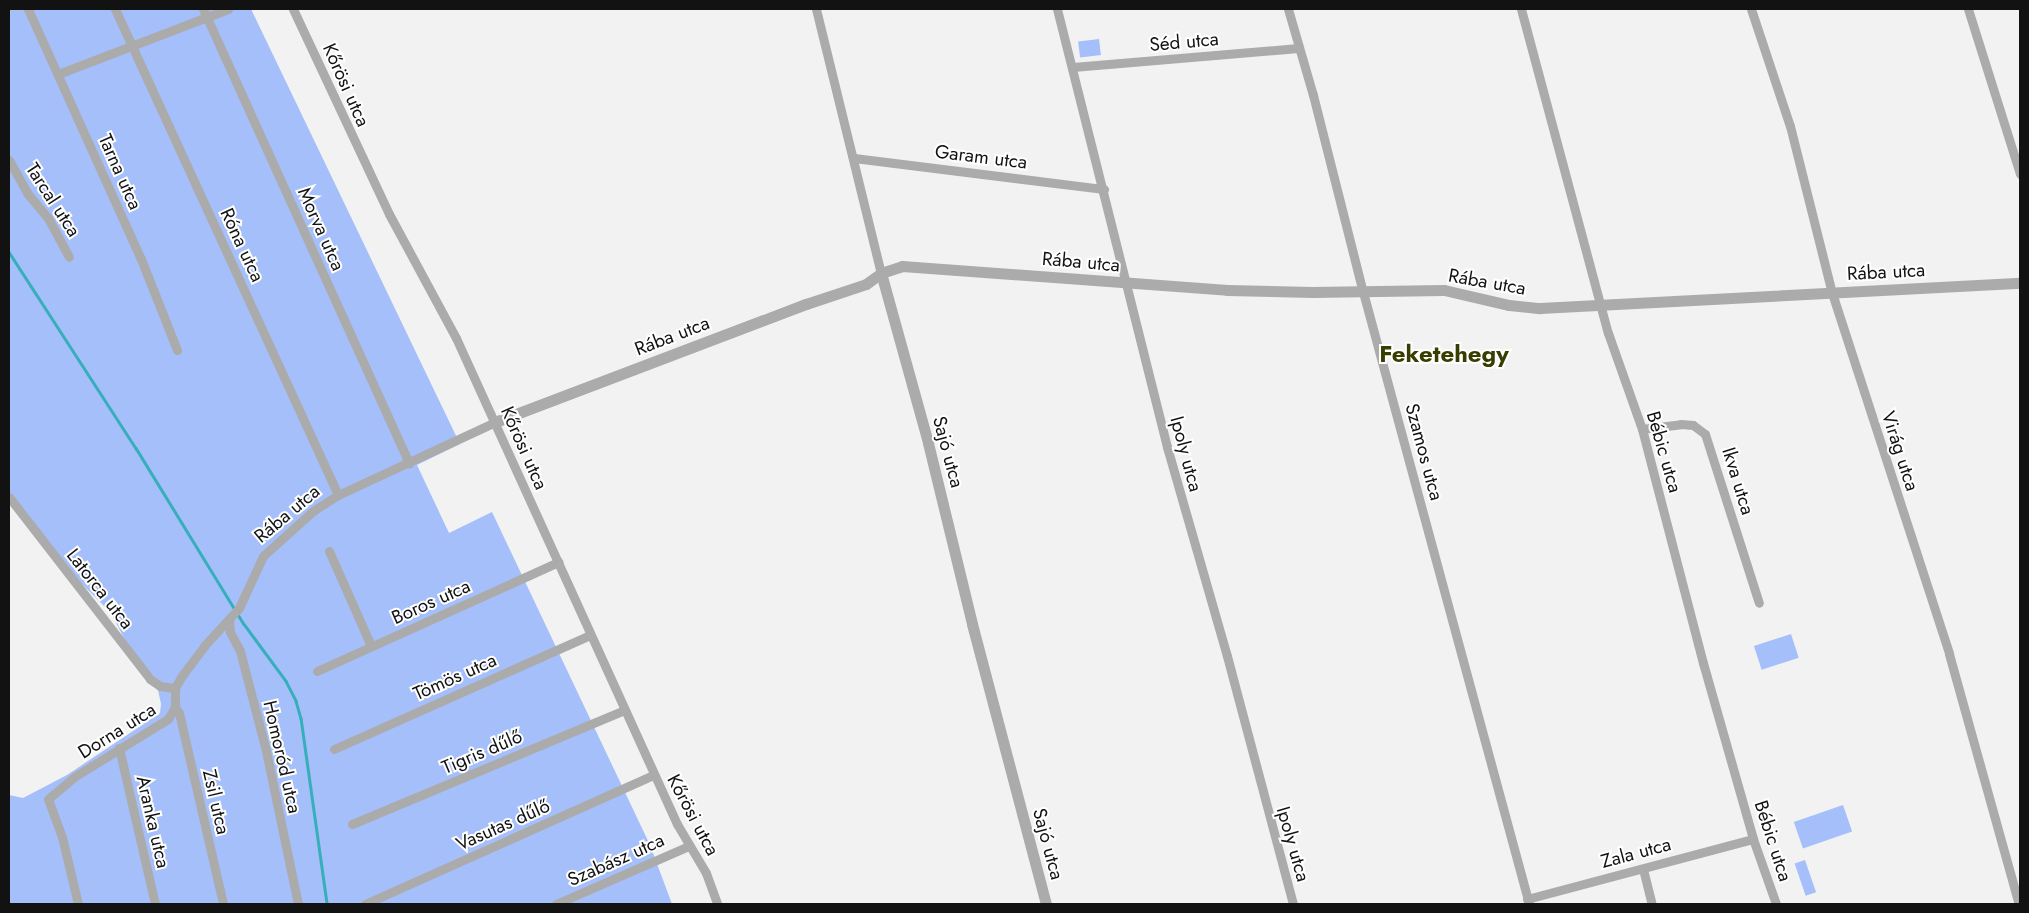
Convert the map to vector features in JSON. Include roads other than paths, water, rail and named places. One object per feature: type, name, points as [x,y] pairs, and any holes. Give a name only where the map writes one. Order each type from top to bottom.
[{"type":"street","name":"Tarna utca","points":[[28,9],[141,259],[177,350]]},
{"type":"street","name":"Róna utca","points":[[115,9],[338,495]]},
{"type":"street","points":[[58,74],[132,45],[204,13],[228,9]]},
{"type":"street","name":"Kőrösi utca","points":[[293,9],[367,170],[456,338],[624,710],[689,846],[706,873],[717,904]]},
{"type":"street","name":"Sajó utca","points":[[816,9],[881,273],[928,443],[972,624],[1046,904]]},
{"type":"street","name":"Ipoly utca","points":[[1057,9],[1104,189],[1167,447],[1227,656],[1293,904]]},
{"type":"street","name":"Szamos utca","points":[[1288,9],[1313,95],[1363,292],[1528,902]]},
{"type":"street","name":"Bébic utca","points":[[1521,9],[1600,305],[1642,429],[1703,663],[1754,839],[1776,904]]},
{"type":"street","name":"Virág utca","points":[[1751,9],[1790,126],[1832,293],[1948,654],[2019,904]]},
{"type":"street","points":[[1968,9],[2020,174]]},
{"type":"street","name":"Morva utca","points":[[204,13],[409,463]]},
{"type":"street","name":"Séd utca","points":[[1073,67],[1298,48]]},
{"type":"street","name":"Garam utca","points":[[854,158],[1104,189]]},
{"type":"street","name":"Tarcal utca","points":[[9,160],[27,193],[48,218],[70,257]]},
{"type":"street","name":"Rába utca","points":[[234,614],[263,556],[313,511],[338,495],[495,422],[806,304],[866,284],[881,273],[897,267],[909,266],[1273,292],[1444,290],[1508,305],[1540,308],[2020,283]]},
{"type":"street","name":"Ikva utca","points":[[1642,429],[1681,424],[1693,425],[1705,434],[1759,603]]},
{"type":"street","name":"Latorca utca","points":[[9,497],[150,679],[160,686],[175,688]]},
{"type":"street","points":[[329,551],[371,646]]},
{"type":"street","name":"Boros utca","points":[[316,671],[558,562]]},
{"type":"street","points":[[175,688],[191,662],[234,614]]},
{"type":"street","name":"Homoród utca","points":[[234,614],[230,632],[240,651],[266,751],[298,904]]},
{"type":"street","name":"Tömös utca","points":[[334,749],[590,635]]},
{"type":"street","name":"Dorna utca","points":[[78,904],[62,837],[48,799],[74,777],[168,719],[175,707],[175,688]]},
{"type":"street","name":"Zsil utca","points":[[175,707],[179,713],[223,904]]},
{"type":"street","name":"Tigris dűlő","points":[[352,824],[624,710]]},
{"type":"street","name":"Aranka utca","points":[[119,748],[156,904]]},
{"type":"street","name":"Vasutas dűlő","points":[[365,904],[654,775]]},
{"type":"street","name":"Zala utca","points":[[1528,902],[1642,868],[1754,839]]},
{"type":"street","name":"Szabász utca","points":[[556,904],[689,846]]},
{"type":"street","points":[[1642,868],[1652,904]]},
{"type":"waterway","points":[[9,252],[136,448],[244,624],[286,681],[296,701],[301,718],[327,904]]},
{"type":"district","name":"Feketehegy","points":[[1444,354]]}]
